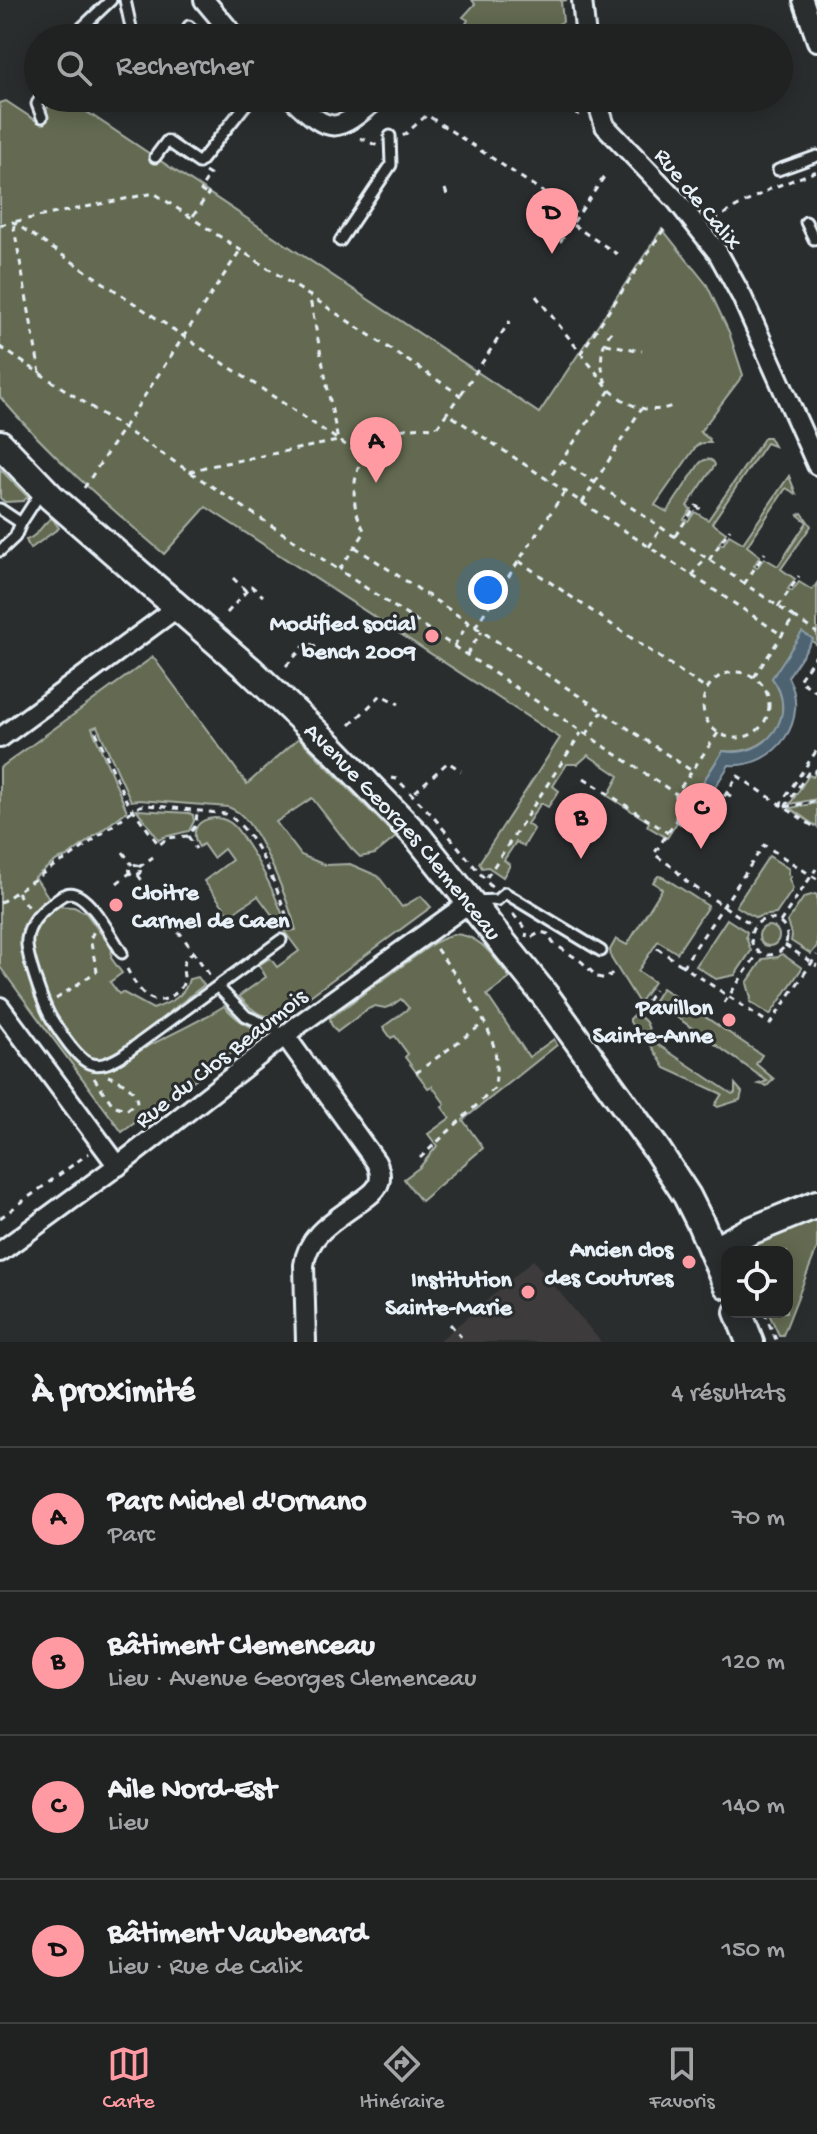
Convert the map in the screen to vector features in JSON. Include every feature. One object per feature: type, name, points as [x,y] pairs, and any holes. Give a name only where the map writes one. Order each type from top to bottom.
[{"type":"main road","name":"Avenue Georges Clemenceau","points":[[0,444],[43,489],[251,671],[340,756],[418,837],[547,998],[657,1150],[687,1196],[721,1270]]},
{"type":"main road","points":[[713,1251],[748,1232],[817,1204]]},
{"type":"main road","points":[[740,1318],[750,1342]]},
{"type":"street","points":[[204,0],[224,24]]},
{"type":"street","points":[[582,0],[585,24]]},
{"type":"street","points":[[803,0],[817,41]]},
{"type":"street","points":[[308,112],[319,122],[339,125],[348,123],[361,112]]},
{"type":"street","name":"Rue de Calix","points":[[596,112],[596,123],[677,201],[718,253],[742,297],[817,465]]},
{"type":"street","points":[[0,738],[178,607]]},
{"type":"street","name":"Rue du Clos Beaumois","points":[[0,1252],[118,1166],[297,1026],[470,902]]},
{"type":"street","points":[[0,1007],[118,1166]]},
{"type":"street","points":[[286,1037],[376,1162],[380,1176],[377,1188],[322,1230],[310,1244],[304,1265],[306,1342]]},
{"type":"lane","points":[[86,24],[111,0]]},
{"type":"lane","points":[[125,0],[130,24]]},
{"type":"lane","points":[[40,112],[42,117]]},
{"type":"lane","points":[[155,157],[167,141],[199,163],[240,112]]},
{"type":"lane","points":[[340,241],[391,165],[390,140]]},
{"type":"lane","points":[[778,170],[817,156]]},
{"type":"lane","points":[[806,222],[814,239],[817,238]]},
{"type":"lane","points":[[0,551],[15,537],[43,489]]},
{"type":"lane","points":[[0,509],[21,523]]},
{"type":"lane","points":[[122,953],[83,898],[76,894],[68,893],[41,911],[27,938],[27,951],[51,1019],[81,1058],[92,1064],[113,1061],[123,1055],[281,940]]},
{"type":"lane","points":[[470,902],[497,900],[505,893],[601,951]]},
{"type":"lane","points":[[218,987],[246,1016],[286,1037]]},
{"type":"path","points":[[572,112],[596,123]]},
{"type":"path","points":[[360,138],[377,145],[390,140],[427,115],[578,215]]},
{"type":"path","points":[[492,159],[496,153]]},
{"type":"path","points":[[192,217],[208,194],[200,190],[210,175],[199,163]]},
{"type":"path","points":[[700,228],[760,193],[817,171]]},
{"type":"path","points":[[523,179],[526,174]]},
{"type":"path","points":[[560,242],[606,174]]},
{"type":"path","points":[[445,189],[448,198]]},
{"type":"path","points":[[0,225],[154,193],[460,395]]},
{"type":"path","points":[[13,222],[362,456]]},
{"type":"path","points":[[13,222],[40,373]]},
{"type":"path","points":[[572,224],[617,254]]},
{"type":"path","points":[[580,354],[664,229]]},
{"type":"path","points":[[84,488],[241,249]]},
{"type":"path","points":[[309,294],[338,441]]},
{"type":"path","points":[[536,296],[610,390],[641,409],[672,406]]},
{"type":"path","points":[[339,570],[365,532],[353,495],[362,456],[378,441],[401,429],[436,428],[510,321]]},
{"type":"path","points":[[610,390],[602,368],[602,348],[615,328]]},
{"type":"path","points":[[605,343],[642,351]]},
{"type":"path","points":[[0,347],[676,794]]},
{"type":"path","points":[[548,480],[610,390]]},
{"type":"path","points":[[582,503],[641,409]]},
{"type":"path","points":[[447,413],[782,635]]},
{"type":"path","points":[[189,472],[338,441]]},
{"type":"path","points":[[561,460],[817,633]]},
{"type":"path","points":[[475,627],[565,491]]},
{"type":"path","points":[[675,537],[696,506],[705,512]]},
{"type":"path","points":[[649,547],[661,528]]},
{"type":"path","points":[[692,576],[730,529]]},
{"type":"path","points":[[355,547],[692,771]]},
{"type":"path","points":[[744,584],[765,553]]},
{"type":"path","points":[[519,561],[706,689]]},
{"type":"path","points":[[778,607],[799,576]]},
{"type":"path","points":[[233,578],[246,591]]},
{"type":"path","points":[[227,613],[251,586],[263,596]]},
{"type":"path","points":[[754,677],[794,617]]},
{"type":"path","points":[[454,646],[469,622]]},
{"type":"path","points":[[467,654],[482,631]]},
{"type":"path","points":[[286,666],[308,642],[325,654]]},
{"type":"path","points":[[817,654],[799,680],[817,692]]},
{"type":"path","points":[[737,671],[754,677],[765,687],[769,702],[764,723],[746,737],[731,738],[718,733],[703,713],[706,689],[712,681],[727,672],[737,671]]},
{"type":"path","points":[[350,725],[381,695],[399,704]]},
{"type":"path","points":[[487,877],[584,733],[603,711]]},
{"type":"path","points":[[96,732],[126,800],[159,845],[167,838],[188,836],[196,825],[197,811]]},
{"type":"path","points":[[718,733],[676,794],[676,820],[654,854],[687,882],[754,926]]},
{"type":"path","points":[[780,805],[817,750]]},
{"type":"path","points":[[415,792],[448,762],[461,771]]},
{"type":"path","points":[[785,807],[808,773],[813,775],[817,769]]},
{"type":"path","points":[[676,820],[698,835],[738,776],[817,829]]},
{"type":"path","points":[[584,778],[668,833]]},
{"type":"path","points":[[726,793],[735,799]]},
{"type":"path","points":[[785,807],[817,801]]},
{"type":"path","points":[[0,903],[68,859],[133,810],[148,805],[226,814],[236,819],[261,857],[278,891],[291,929]]},
{"type":"path","points":[[188,836],[196,849]]},
{"type":"path","points":[[683,966],[764,845],[817,879]]},
{"type":"path","points":[[123,852],[132,865],[139,867]]},
{"type":"path","points":[[139,867],[153,857]]},
{"type":"path","points":[[117,883],[130,873],[132,865]]},
{"type":"path","points":[[138,875],[139,867]]},
{"type":"path","points":[[780,922],[816,869]]},
{"type":"path","points":[[130,873],[138,875]]},
{"type":"path","points":[[138,875],[148,889]]},
{"type":"path","points":[[17,892],[35,919]]},
{"type":"path","points":[[763,919],[780,922],[786,930],[785,945],[770,955],[759,952],[752,943],[754,926],[763,919]]},
{"type":"path","points":[[46,1005],[97,971],[90,939],[94,930],[102,924]]},
{"type":"path","points":[[532,937],[541,932],[548,934],[553,943],[582,962],[597,977],[607,979],[612,973]]},
{"type":"path","points":[[178,935],[180,933],[218,987]]},
{"type":"path","points":[[420,1158],[495,1088],[495,1049],[484,1023],[431,942]]},
{"type":"path","points":[[785,945],[817,966]]},
{"type":"path","points":[[657,948],[770,1024],[817,955]]},
{"type":"path","points":[[127,969],[134,982],[151,999],[166,1000],[182,987],[182,967],[193,952]]},
{"type":"path","points":[[724,1003],[759,952]]},
{"type":"path","points":[[671,968],[676,961]]},
{"type":"path","points":[[641,1011],[654,990]]},
{"type":"path","points":[[416,1073],[484,1023]]},
{"type":"path","points":[[92,1064],[132,1089],[137,1102],[134,1106],[127,1110],[113,1105],[91,1074],[92,1064]]},
{"type":"path","points":[[0,1218],[102,1144]]},
{"type":"path","points":[[767,1318],[777,1342]]},
{"type":"path","points":[[450,1324],[461,1337]]},
{"type":"shaded area","name":"Institution Sainte-Marie","points":[[533,1260],[601,1342],[438,1342],[477,1309]]},
{"type":"green space","points":[[472,0],[567,0],[561,1],[563,22],[559,24],[466,24],[468,20],[463,17],[475,4]]},
{"type":"green space","points":[[6,101],[38,122],[45,112],[87,112],[539,413],[662,229],[707,285],[729,332],[743,375],[700,432],[711,443],[697,445],[655,505],[667,512],[700,463],[711,460],[715,465],[687,506],[691,509],[684,519],[688,521],[695,512],[708,520],[765,437],[769,437],[774,446],[766,443],[712,523],[726,533],[719,543],[723,545],[729,535],[743,543],[789,476],[796,494],[786,488],[747,546],[760,556],[754,566],[757,568],[764,558],[778,566],[807,522],[798,515],[802,513],[811,526],[781,569],[795,579],[788,589],[792,591],[799,582],[812,590],[817,583],[817,645],[813,639],[772,678],[780,692],[782,706],[781,719],[775,731],[766,741],[754,747],[723,751],[667,838],[647,826],[649,822],[608,796],[619,776],[588,755],[578,764],[567,764],[553,786],[559,791],[548,807],[541,803],[527,824],[534,829],[524,846],[516,842],[504,860],[510,865],[503,877],[488,867],[482,868],[479,863],[560,738],[206,507],[164,554],[59,459],[0,397],[0,103]]},
{"type":"green space","points":[[0,469],[28,497],[23,501],[5,502],[0,498]]},
{"type":"green space","points":[[52,518],[59,528],[30,549],[26,540]]},
{"type":"green space","points":[[153,657],[247,784],[299,738],[396,837],[375,854],[360,857],[312,798],[276,822],[301,855],[325,865],[350,864],[378,876],[402,907],[421,896],[431,907],[287,1013],[279,1016],[260,1014],[239,996],[266,977],[259,965],[270,958],[277,967],[299,951],[258,896],[230,915],[204,881],[232,860],[224,849],[213,858],[203,844],[199,847],[195,831],[198,825],[211,818],[226,820],[235,827],[266,877],[289,931],[296,930],[281,885],[256,835],[239,813],[228,807],[131,801],[97,726],[92,728],[127,811],[67,857],[57,860],[35,877],[49,898],[26,921],[22,938],[38,1001],[47,1019],[77,1058],[97,1071],[112,1067],[224,1006],[238,1020],[261,1032],[122,1132],[0,967],[0,768]]},
{"type":"green space","points":[[817,771],[817,799],[790,804],[809,775],[813,777]]},
{"type":"green space","points":[[817,803],[817,827],[790,808]]},
{"type":"green space","points":[[137,810],[189,813],[194,821],[189,831],[159,840]]},
{"type":"green space","points":[[769,856],[789,869],[793,889],[776,914],[756,918],[736,906]]},
{"type":"green space","points":[[658,876],[708,906],[677,953],[658,941],[638,971],[654,982],[639,1003],[611,958],[610,950],[616,939],[627,945],[662,889],[653,882]]},
{"type":"green space","points":[[815,894],[817,946],[811,954],[791,941],[787,922],[804,897]]},
{"type":"green space","points":[[54,906],[74,907],[86,913],[112,949],[111,958],[122,973],[110,982],[119,994],[122,992],[153,1009],[180,995],[189,979],[198,977],[204,985],[120,1051],[103,1059],[87,1058],[51,1008],[31,947],[32,934]]},
{"type":"green space","points":[[727,919],[747,932],[751,951],[735,975],[716,979],[696,966]]},
{"type":"green space","points":[[769,926],[776,929],[779,936],[776,943],[769,946],[762,943],[759,936],[762,929]]},
{"type":"green space","points":[[453,934],[479,943],[510,978],[487,995],[529,1057],[554,1039],[557,1045],[463,1120],[483,1148],[421,1201],[404,1179],[420,1167],[437,1146],[428,1134],[450,1118],[442,1107],[445,1104],[432,1086],[428,1088],[405,1057],[408,1054],[395,1036],[391,1038],[383,1027],[409,1008],[401,999],[385,1008],[375,1006],[337,1032],[330,1018],[434,943]]},
{"type":"green space","points":[[782,954],[802,968],[770,1015],[750,1002],[747,983],[763,959]]},
{"type":"green space","points":[[662,988],[762,1055],[756,1064],[774,1079],[767,1086],[759,1084],[767,1081],[661,1006],[654,1015],[647,1011]]},
{"type":"green space","points":[[634,1015],[645,1021],[651,1040],[732,1094],[735,1093],[735,1084],[742,1092],[740,1100],[718,1107],[715,1105],[722,1094],[665,1068],[642,1031],[635,1029],[630,1022]]},
{"type":"green space","points":[[817,1213],[817,1248],[793,1309],[793,1246],[740,1245]]},
{"type":"green space","points":[[771,1318],[790,1318],[783,1335],[779,1335]]},
{"type":"water","points":[[802,632],[813,639],[788,677],[794,693],[795,709],[785,738],[761,759],[729,765],[705,803],[694,796],[723,751],[739,752],[753,748],[774,731],[782,706],[780,692],[772,678]]},
{"type":"place","name":"Bâtiment Vaubenard","points":[[552,254]]},
{"type":"place","name":"Parc Michel d'Ornano","points":[[376,483]]},
{"type":"place","name":"Modified social bench 2009","points":[[432,636]]},
{"type":"place","name":"Aile Nord-Est","points":[[701,849]]},
{"type":"place","name":"Bâtiment Clemenceau","points":[[581,859]]},
{"type":"place","name":"Cloitre Carmel de Caen","points":[[116,905]]},
{"type":"place","name":"Pavillon Sainte-Anne","points":[[729,1020]]},
{"type":"place","name":"Ancien clos des Coutures","points":[[689,1262]]},
{"type":"place","name":"Institution Sainte-Marie","points":[[528,1292]]}]
